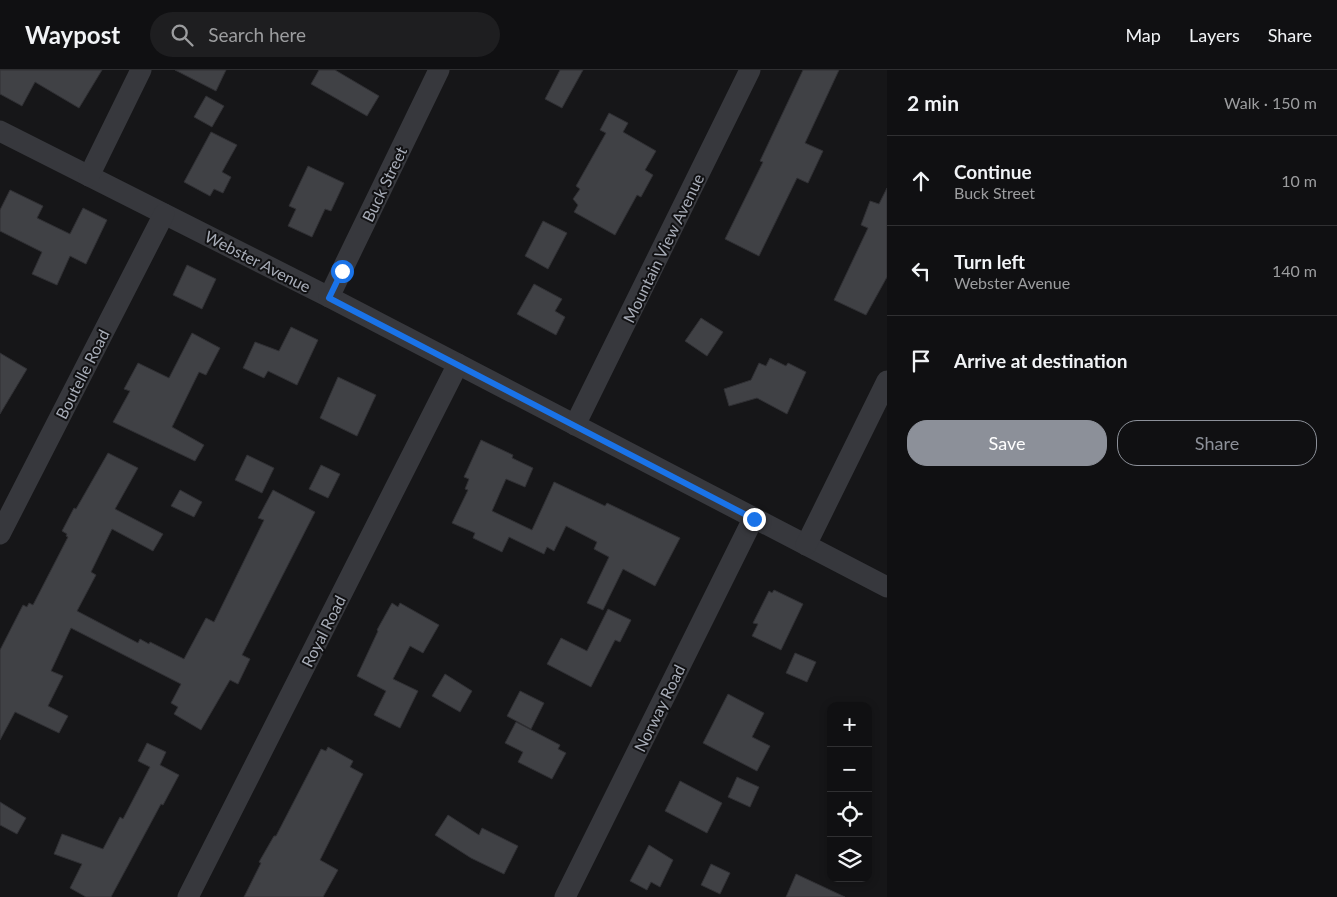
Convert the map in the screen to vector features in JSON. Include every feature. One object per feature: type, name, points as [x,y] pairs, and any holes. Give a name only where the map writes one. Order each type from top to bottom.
[{"type":"street","points":[[89,176],[141,70]]},
{"type":"street","name":"Buck Street","points":[[329,298],[439,70]]},
{"type":"street","name":"Mountain View Avenue","points":[[575,426],[750,70]]},
{"type":"street","name":"Webster Avenue","points":[[0,131],[458,364],[887,587]]},
{"type":"street","name":"Boutelle Road","points":[[0,534],[164,214]]},
{"type":"street","name":"Royal Road","points":[[188,897],[458,364]]},
{"type":"street","points":[[806,545],[887,381]]},
{"type":"street","name":"Norway Road","points":[[565,897],[754,519]]},
{"type":"building","points":[[0,70],[102,70],[79,108],[35,82],[22,106],[0,94]]},
{"type":"building","points":[[175,70],[226,70],[216,91]]},
{"type":"building","points":[[319,70],[335,70],[379,96],[367,116],[311,84]]},
{"type":"building","points":[[560,70],[583,70],[562,108],[545,99]]},
{"type":"building","points":[[803,70],[839,70],[805,143],[823,151],[808,183],[797,178],[759,256],[725,239],[763,162],[760,161]]},
{"type":"building","points":[[206,96],[224,106],[212,127],[194,117]]},
{"type":"building","points":[[609,113],[628,123],[623,132],[656,151],[645,170],[653,175],[641,197],[637,195],[615,235],[574,212],[578,205],[573,199],[580,189],[576,186],[606,133],[600,130]]},
{"type":"building","points":[[211,132],[237,145],[222,172],[231,177],[223,193],[214,189],[210,196],[184,182]]},
{"type":"building","points":[[308,166],[344,183],[331,211],[325,209],[312,237],[288,226],[296,209],[289,206]]},
{"type":"building","points":[[887,188],[887,277],[866,315],[834,300],[868,228],[861,225],[870,201],[879,204]]},
{"type":"building","points":[[10,190],[43,206],[37,218],[70,234],[83,208],[107,220],[86,264],[70,256],[57,285],[32,274],[42,252],[0,231],[0,210]]},
{"type":"building","points":[[543,221],[567,233],[548,269],[525,256]]},
{"type":"building","points":[[187,265],[216,279],[202,309],[173,295]]},
{"type":"building","points":[[534,284],[562,299],[555,311],[565,317],[556,335],[517,314]]},
{"type":"building","points":[[701,318],[723,332],[707,356],[685,341]]},
{"type":"building","points":[[291,327],[318,340],[297,385],[268,371],[264,378],[243,368],[255,342],[279,351]]},
{"type":"building","points":[[192,333],[220,348],[206,375],[199,372],[172,427],[204,445],[195,461],[113,422],[130,391],[124,389],[138,363],[169,378]]},
{"type":"building","points":[[0,353],[27,369],[0,414]]},
{"type":"building","points":[[770,358],[786,366],[788,363],[806,372],[787,414],[757,398],[729,406],[724,389],[751,380],[759,363],[766,366]]},
{"type":"building","points":[[338,377],[376,395],[357,436],[320,418]]},
{"type":"building","points":[[481,440],[513,455],[512,458],[533,468],[525,487],[506,479],[492,511],[532,530],[554,482],[605,506],[607,503],[680,538],[655,586],[623,569],[603,610],[587,603],[609,557],[594,549],[597,542],[566,526],[554,551],[547,547],[544,554],[509,537],[502,552],[473,538],[475,533],[452,523],[468,490],[465,489],[469,479],[464,477]]},
{"type":"building","points":[[108,453],[138,468],[115,509],[163,534],[153,551],[112,529],[91,572],[96,575],[77,611],[138,643],[140,639],[149,644],[150,642],[184,659],[206,618],[214,622],[264,520],[258,518],[273,490],[315,512],[242,655],[250,659],[238,684],[230,680],[201,730],[174,714],[178,707],[171,703],[181,684],[71,628],[51,671],[63,676],[48,706],[68,716],[59,733],[15,712],[0,740],[0,650],[23,605],[27,607],[29,603],[33,605],[68,537],[62,531]]},
{"type":"building","points":[[247,455],[274,468],[262,493],[235,480]]},
{"type":"building","points":[[321,465],[340,474],[328,498],[309,489]]},
{"type":"building","points":[[180,490],[202,502],[194,517],[171,506]]},
{"type":"building","points":[[774,590],[803,604],[781,650],[752,636],[758,624],[753,623],[769,591],[772,593]]},
{"type":"building","points":[[392,603],[398,607],[400,603],[439,625],[423,653],[410,646],[393,679],[418,691],[400,728],[374,715],[386,691],[357,676],[377,630]]},
{"type":"building","points":[[608,609],[631,620],[620,642],[615,640],[591,687],[547,664],[561,638],[587,651]]},
{"type":"building","points":[[795,653],[816,662],[807,682],[786,673]]},
{"type":"building","points":[[445,674],[472,691],[460,712],[432,696]]},
{"type":"building","points":[[520,691],[544,703],[531,729],[507,716]]},
{"type":"building","points":[[728,694],[764,713],[752,737],[770,746],[757,771],[703,743]]},
{"type":"building","points":[[516,722],[560,745],[558,749],[566,753],[552,779],[518,762],[523,752],[505,743]]},
{"type":"building","points":[[147,743],[166,752],[160,765],[179,775],[163,805],[161,804],[111,897],[86,897],[70,888],[82,864],[54,854],[62,834],[103,849],[120,817],[123,819],[150,767],[138,761]]},
{"type":"building","points":[[328,747],[353,761],[350,767],[363,774],[320,860],[338,870],[323,897],[244,897],[261,863],[259,862],[274,836],[276,836],[321,749],[326,751]]},
{"type":"building","points":[[737,777],[759,787],[750,807],[728,797]]},
{"type":"building","points":[[680,781],[722,803],[707,833],[665,811]]},
{"type":"building","points":[[0,802],[26,818],[17,834],[0,825]]},
{"type":"building","points":[[448,815],[479,835],[482,828],[518,846],[504,874],[471,858],[435,835]]},
{"type":"building","points":[[649,845],[673,860],[660,887],[651,882],[647,890],[630,881]]},
{"type":"building","points":[[711,864],[730,873],[720,894],[701,885]]},
{"type":"building","points":[[796,874],[845,897],[786,897]]},
{"type":"route","points":[[342,271],[329,298],[754,519]]}]
